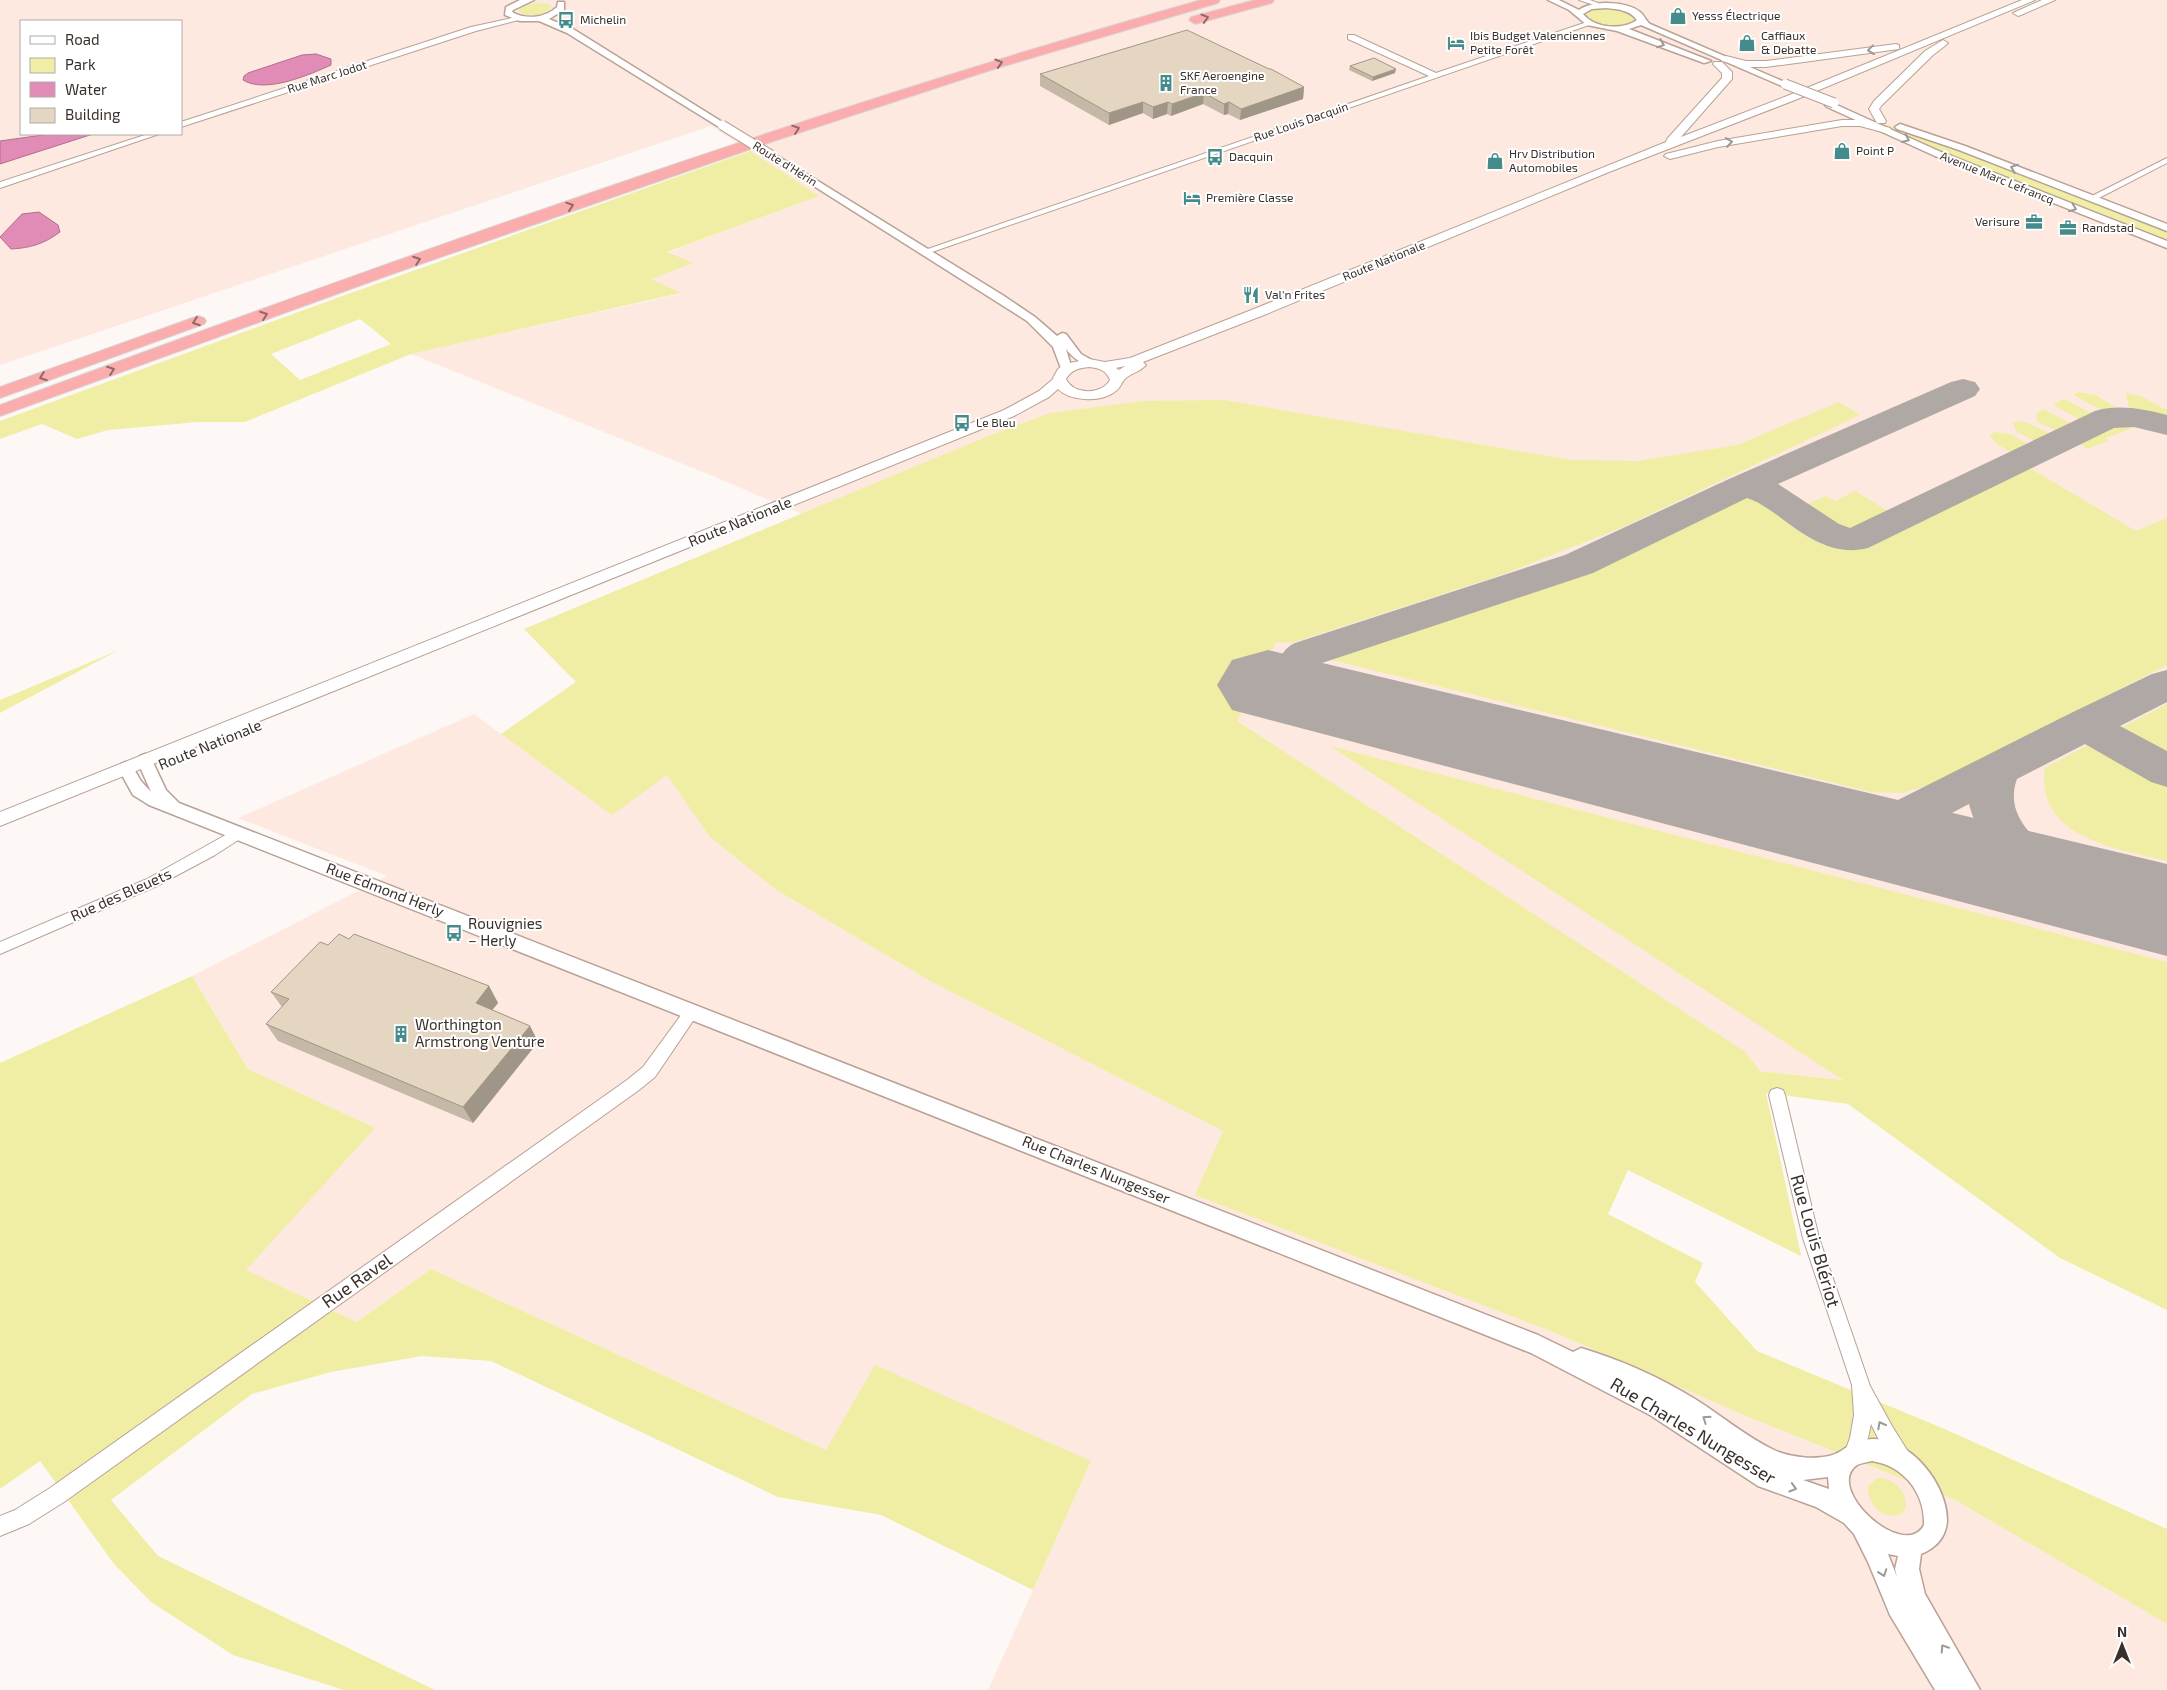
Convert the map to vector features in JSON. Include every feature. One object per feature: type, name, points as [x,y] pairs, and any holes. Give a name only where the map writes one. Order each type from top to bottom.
[{"type":"highway","points":[[608,178],[900,82],[1173,0]]},
{"type":"highway","points":[[0,411],[480,238],[820,121],[1026,55],[1214,0]]},
{"type":"highway","points":[[1178,25],[1268,0]]},
{"type":"highway","points":[[820,121],[906,97],[1034,66]]},
{"type":"highway","points":[[0,392],[213,316]]},
{"type":"main road","points":[[1722,61],[1766,64],[1940,40],[2030,0]]},
{"type":"main road","points":[[1510,211],[1664,147],[1940,40],[2050,0]]},
{"type":"main road","points":[[1884,125],[1874,110],[1878,103],[1940,40]]},
{"type":"main road","name":"Route Nationale","points":[[1009,413],[1044,394],[1076,365],[1129,362],[1510,211],[1724,131],[1940,40]]},
{"type":"main road","points":[[1664,147],[1678,135],[1727,79],[1728,72],[1722,61]]},
{"type":"main road","points":[[1614,172],[1711,145],[1842,123],[1884,125]]},
{"type":"main road","name":"Route Nationale","points":[[0,818],[269,721],[415,653],[1009,413],[1052,399],[1106,391],[1135,367],[1259,312]]},
{"type":"main road","points":[[1097,365],[1114,372],[1117,380]]},
{"type":"main road","points":[[1063,375],[1066,389],[1079,394]]},
{"type":"main road","name":"Route Nationale","points":[[0,828],[128,772]]},
{"type":"street","points":[[530,0],[515,4],[508,12],[513,16],[521,18],[536,18],[561,5]]},
{"type":"street","points":[[552,0],[561,5]]},
{"type":"street","points":[[1552,0],[1568,6],[1579,14],[1583,20],[1590,23],[1615,28],[1722,61]]},
{"type":"street","points":[[1582,0],[1630,10],[1650,27],[1722,61]]},
{"type":"street","name":"Route d'Hérin","points":[[561,5],[560,21],[570,31]]},
{"type":"street","points":[[1579,14],[1586,8],[1600,5]]},
{"type":"street","name":"Rue Marc Jodot","points":[[474,29],[508,12]]},
{"type":"street","name":"Rue Marc Jodot","points":[[182,125],[474,29],[521,18]]},
{"type":"street","name":"Route d'Hérin","points":[[536,18],[570,31],[1000,298],[1036,323],[1051,337],[1064,355],[1063,375]]},
{"type":"street","points":[[1615,28],[1631,27],[1641,20]]},
{"type":"street","name":"Rue Louis Dacquin","points":[[926,251],[1590,23]]},
{"type":"street","points":[[1350,37],[1436,76]]},
{"type":"street","name":"Avenue Marc Lefrancq","points":[[1722,61],[1884,125],[1954,145],[2167,228]]},
{"type":"street","name":"Avenue Marc Lefrancq","points":[[1884,125],[1938,154],[2167,245]]},
{"type":"street","points":[[0,185],[153,135]]},
{"type":"street","points":[[2092,198],[2167,160]]},
{"type":"street","name":"Route d'Hérin","points":[[1000,298],[1040,316],[1058,331],[1077,356],[1097,365]]},
{"type":"street","name":"Rue Edmond Herly","points":[[147,765],[162,797],[173,807]]},
{"type":"street","name":"Rue Edmond Herly","points":[[128,772],[142,796],[654,996]]},
{"type":"street","name":"Rue des Bleuets","points":[[0,948],[162,877],[219,846],[238,833]]},
{"type":"street","name":"Rue Charles Nungesser","points":[[654,996],[1538,1345],[1609,1366],[1643,1381],[1688,1407],[1748,1447],[1774,1461],[1808,1469],[1849,1458]]},
{"type":"street","name":"Rue Ravel","points":[[0,1526],[22,1516],[56,1495],[633,1085],[649,1072],[692,1011]]},
{"type":"street","name":"Rue Louis Blériot","points":[[1777,1095],[1811,1238],[1861,1385]]},
{"type":"street","name":"Rue Charles Nungesser","points":[[1538,1345],[1658,1406],[1766,1478],[1822,1498],[1856,1521]]},
{"type":"street","points":[[1861,1385],[1863,1415],[1849,1458],[1840,1470],[1838,1482],[1840,1495],[1876,1554],[1898,1607],[1949,1690]]},
{"type":"street","points":[[1856,1521],[1887,1543],[1911,1545],[1924,1540],[1931,1534],[1936,1514],[1935,1502],[1927,1484],[1907,1463],[1885,1433],[1861,1385]]},
{"type":"street","points":[[1849,1458],[1862,1451],[1878,1450],[1896,1456],[1907,1463]]},
{"type":"street","points":[[1911,1545],[1907,1569],[1914,1598],[1968,1690]]},
{"type":"shaded area","points":[[0,0],[2167,0],[2167,1279],[1844,1080],[1760,1071],[1801,1256],[1628,1170],[778,891],[930,981],[1223,1131],[1196,1195],[1553,1332],[1746,1416],[1955,1500],[2167,1624],[2167,1690],[988,1690],[1091,1461],[826,1450],[431,1269],[357,1322],[245,1270],[374,1128],[248,1069],[192,976],[387,876],[238,818],[474,714],[501,734],[576,682],[524,629],[802,514],[411,354],[680,294],[650,279],[692,263],[666,253],[818,196],[711,126],[0,365]]},
{"type":"green space","points":[[535,3],[548,4],[552,7],[536,15],[526,15],[518,11],[522,6]]},
{"type":"green space","points":[[1600,8],[1625,10],[1634,20],[1623,25],[1610,26],[1596,23],[1586,16],[1588,11]]},
{"type":"green space","points":[[1865,118],[1954,146],[2167,230],[2167,244],[1947,156]]},
{"type":"green space","points":[[750,151],[819,196],[667,252],[693,263],[651,279],[681,293],[411,354],[245,422],[198,422],[108,430],[77,439],[42,424],[0,439],[0,421],[334,299]],"holes":[[[360,319],[391,344],[300,380],[271,354]]]},
{"type":"green space","points":[[2079,392],[2096,395],[2123,412],[2107,413],[2075,396],[2074,394]]},
{"type":"green space","points":[[2126,393],[2141,396],[2167,409],[2167,415],[2162,419],[2139,413],[2129,407]]},
{"type":"green space","points":[[2064,399],[2097,416],[2085,422],[2053,405]]},
{"type":"green space","points":[[1224,400],[1571,460],[1638,461],[1738,445],[1839,402],[1860,415],[1623,527],[1501,575],[1291,643],[1276,642],[1237,721],[1744,1051],[1760,1071],[1843,1080],[1330,746],[2167,962],[2167,1310],[2060,1258],[1848,1104],[1766,1093],[1801,1256],[1628,1170],[1608,1214],[1703,1263],[1695,1282],[1757,1351],[1947,1430],[2167,1529],[2167,1624],[1955,1500],[1746,1416],[1553,1332],[1195,1195],[1223,1131],[930,981],[778,891],[710,837],[667,775],[612,815],[501,734],[576,682],[524,629],[986,437],[1050,413],[1143,401]]},
{"type":"green space","points":[[2043,409],[2077,427],[2062,434],[2037,421],[2036,414]]},
{"type":"green space","points":[[2123,420],[2145,423],[2106,438],[2108,441],[2088,449],[2073,441],[2110,423]]},
{"type":"green space","points":[[2019,421],[2031,424],[2056,437],[2041,445],[2016,431],[2013,423]]},
{"type":"green space","points":[[1995,432],[2010,434],[2035,448],[2024,453],[2009,451],[1992,439],[1990,435]]},
{"type":"green space","points":[[2025,465],[2136,531],[2167,518],[2167,665],[1929,785],[1903,793],[1871,792],[1319,657],[1326,653],[1584,568],[1743,494],[1758,495],[1772,500],[1826,535],[1840,542],[1855,545]]},
{"type":"green space","points":[[1855,491],[1895,515],[1863,530],[1829,528],[1798,508],[1826,496],[1835,501]]},
{"type":"green space","points":[[119,650],[0,713],[0,700]]},
{"type":"green space","points":[[2167,704],[2167,763],[2111,733]]},
{"type":"green space","points":[[2093,742],[2100,743],[2167,778],[2167,861],[2104,845],[2066,825],[2053,810],[2045,792],[2045,768]]},
{"type":"green space","points":[[192,976],[248,1069],[375,1128],[246,1270],[357,1322],[431,1269],[826,1450],[875,1365],[1091,1461],[1033,1590],[881,1515],[778,1497],[491,1361],[422,1356],[331,1372],[252,1394],[111,1500],[158,1556],[435,1690],[344,1690],[233,1655],[151,1602],[114,1564],[40,1461],[0,1489],[0,1063]]},
{"type":"green space","points":[[1877,1478],[1883,1478],[1898,1486],[1906,1501],[1906,1507],[1901,1514],[1888,1515],[1882,1513],[1873,1505],[1868,1493],[1868,1486]]},
{"type":"water","points":[[316,54],[331,59],[331,65],[287,82],[263,85],[252,84],[243,80],[244,76],[248,73],[302,55]]},
{"type":"water","points":[[43,135],[90,135],[0,164],[0,141]]},
{"type":"water","points":[[39,212],[58,225],[60,232],[37,245],[11,249],[0,237],[22,214]]},
{"type":"building","name":"SKF Aeroengine France","points":[[1187,30],[1271,69],[1304,87],[1241,109],[1229,102],[1224,104],[1204,93],[1172,104],[1168,102],[1153,107],[1143,102],[1109,113],[1040,74]]},
{"type":"building","points":[[1374,58],[1396,69],[1373,77],[1350,66]]},
{"type":"building","name":"Worthington Armstrong Venture","points":[[339,934],[349,939],[354,934],[489,986],[476,1003],[530,1026],[463,1107],[266,1024],[289,999],[271,992],[320,942],[328,945]]},
{"type":"taxiway","points":[[1742,487],[1963,389]]},
{"type":"taxiway","points":[[1742,487],[1756,488],[1770,494],[1826,532],[1840,538],[1855,540],[2107,418],[2134,417],[2167,425]]},
{"type":"taxiway","points":[[1333,701],[1311,689],[1298,677],[1295,670],[1297,663],[1307,653],[1579,564],[1742,487]]},
{"type":"taxiway","points":[[2087,725],[2167,684]]},
{"type":"taxiway","points":[[1834,826],[1866,828],[1892,823],[2087,725]]},
{"type":"taxiway","points":[[2087,725],[2108,739],[2167,771]]},
{"type":"taxiway","points":[[1999,769],[1991,791],[1992,803],[1995,815],[2007,837],[2035,864],[2056,876],[2091,891]]},
{"type":"runway","points":[[1268,685],[2167,910]]},
{"type":"place","name":"Yesss Électrique","points":[[1678,16]]},
{"type":"place","name":"Michelin","points":[[566,20]]},
{"type":"place","name":"Ibis Budget Valenciennes Petite Forêt","points":[[1456,43]]},
{"type":"place","name":"Caffiaux & Debatte","points":[[1747,43]]},
{"type":"place","name":"SKF Aeroengine France","points":[[1166,83]]},
{"type":"place","name":"Point P","points":[[1842,151]]},
{"type":"place","name":"Dacquin","points":[[1215,157]]},
{"type":"place","name":"Hrv Distribution Automobiles","points":[[1495,161]]},
{"type":"place","name":"Première Classe","points":[[1192,198]]},
{"type":"place","name":"Verisure","points":[[2034,222]]},
{"type":"place","name":"Randstad","points":[[2068,228]]},
{"type":"place","name":"Val'n Frites","points":[[1251,295]]},
{"type":"place","name":"Le Bleu","points":[[962,423]]},
{"type":"place","name":"Rouvignies – Herly","points":[[454,933]]},
{"type":"place","name":"Worthington Armstrong Venture","points":[[401,1034]]}]
